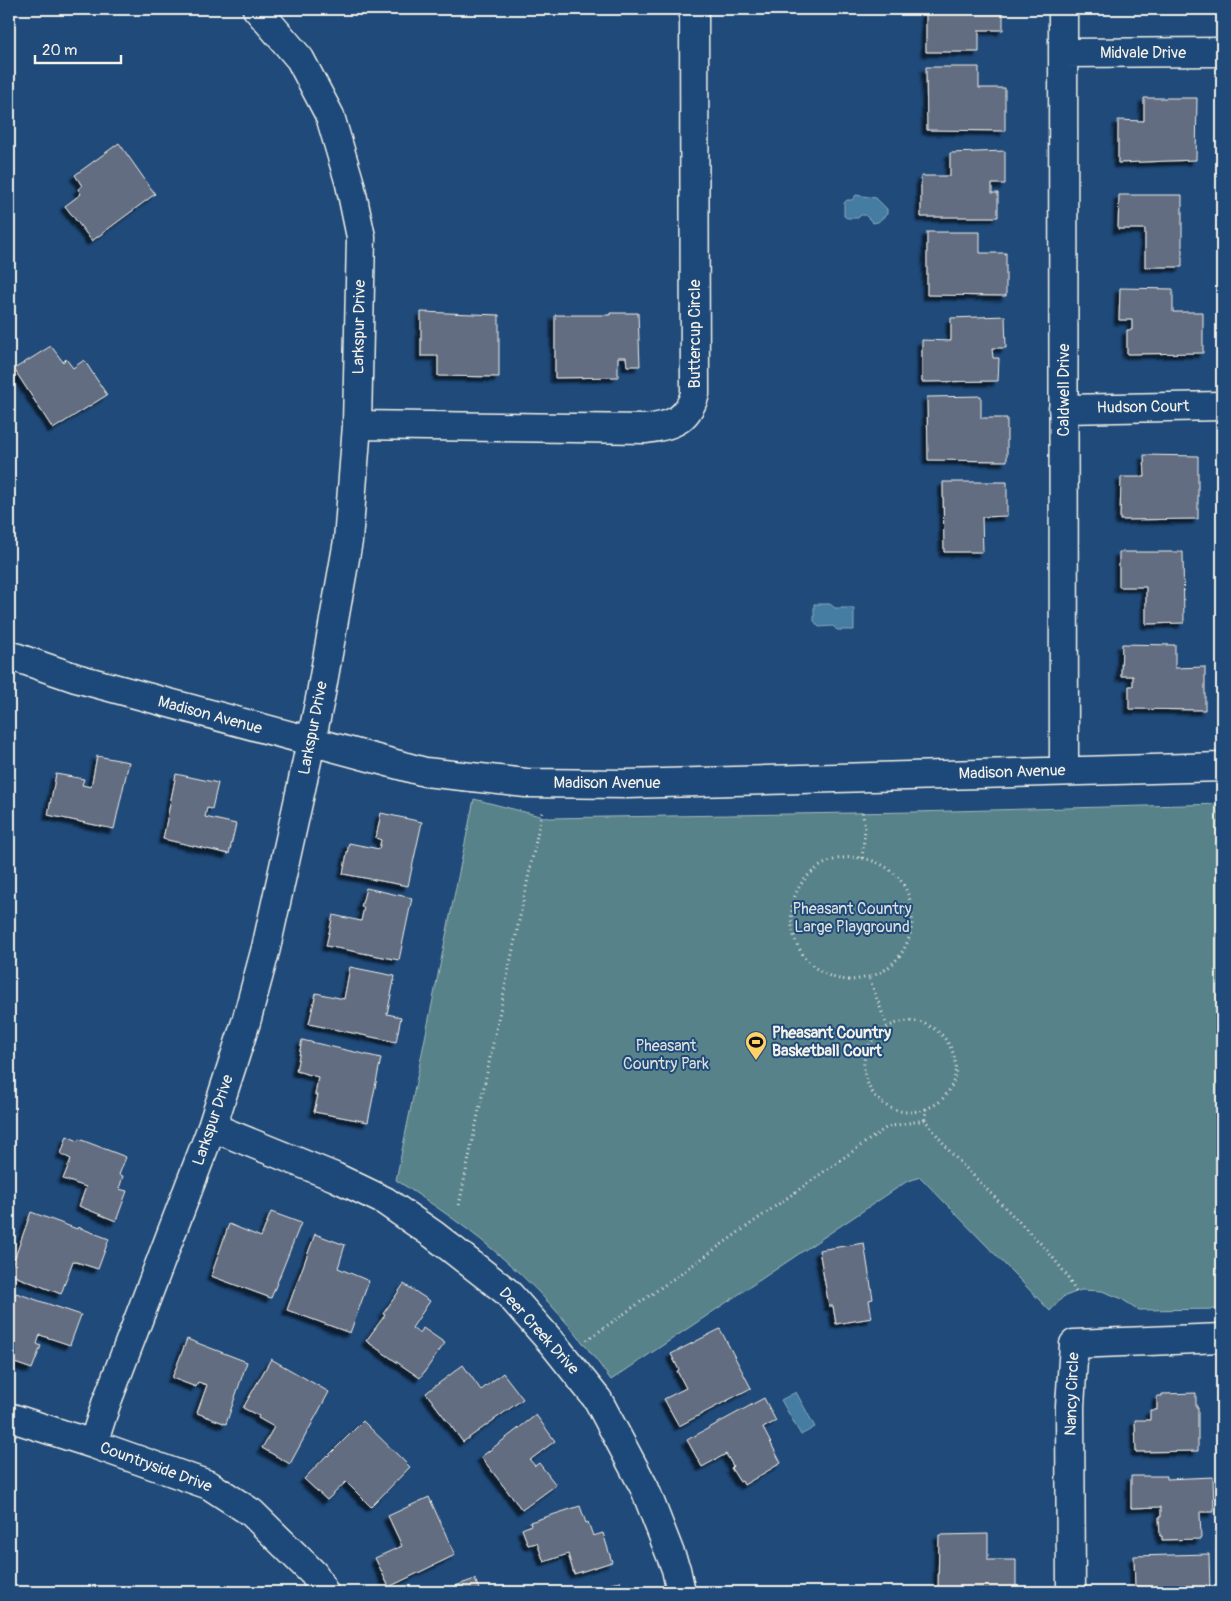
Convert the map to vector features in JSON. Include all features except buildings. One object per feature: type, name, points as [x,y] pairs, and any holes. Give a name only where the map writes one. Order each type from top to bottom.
[{"type":"street","name":"Larkspur Drive","points":[[93,1444],[106,1404],[212,1127],[246,1022],[266,948],[311,742],[348,542],[357,425],[361,237],[350,184],[330,116],[300,58],[257,9]]},
{"type":"street","name":"Buttercup Circle","points":[[357,425],[645,429],[667,426],[685,415],[692,406],[695,394],[694,9]]},
{"type":"street","name":"Caldwell Drive","points":[[1063,9],[1064,771]]},
{"type":"street","name":"Midvale Drive","points":[[1064,54],[1222,52]]},
{"type":"street","name":"Hudson Court","points":[[1064,409],[1222,406]]},
{"type":"street","name":"Madison Avenue","points":[[9,655],[76,678],[425,772],[526,783],[627,784],[1222,767]]},
{"type":"street","name":"Deer Creek Drive","points":[[212,1127],[335,1176],[385,1201],[434,1235],[507,1292],[554,1345],[598,1400],[645,1489],[676,1569],[681,1592]]},
{"type":"street","name":"Nancy Circle","points":[[1071,1592],[1070,1406],[1074,1344],[1222,1338]]},
{"type":"street","name":"Countryside Drive","points":[[9,1417],[209,1485],[252,1513],[314,1574],[324,1592]]},
{"type":"path","points":[[862,809],[865,829],[862,858]]},
{"type":"path","points":[[459,1205],[542,812]]},
{"type":"path","points":[[848,857],[868,859],[887,868],[902,883],[910,900],[913,920],[910,938],[900,956],[886,969],[869,977],[850,980],[831,976],[814,967],[800,951],[792,932],[791,910],[797,890],[810,873],[827,862],[848,857]]},
{"type":"path","points":[[869,977],[887,1026]]},
{"type":"path","points":[[917,1021],[932,1027],[944,1037],[952,1050],[953,1079],[948,1092],[938,1102],[926,1109],[912,1113],[897,1111],[884,1105],[873,1094],[866,1081],[864,1065],[867,1050],[875,1036],[887,1026],[917,1021]]},
{"type":"path","points":[[926,1109],[925,1120],[951,1153],[1046,1249],[1065,1273],[1076,1292]]},
{"type":"path","points":[[587,1340],[887,1127],[925,1120]]},
{"type":"green space","name":"Pheasant Country Park","points":[[474,799],[548,818],[913,812],[1222,804],[1222,1309],[1139,1310],[1120,1298],[1102,1291],[1081,1290],[1063,1297],[1050,1311],[920,1177],[906,1182],[611,1380],[562,1318],[522,1275],[467,1229],[396,1180]]},
{"type":"water","points":[[856,195],[876,198],[887,209],[887,214],[878,222],[873,223],[865,215],[861,215],[858,218],[847,218],[844,216],[844,203],[847,200],[852,200]]},
{"type":"water","points":[[814,604],[830,604],[835,608],[854,608],[854,630],[837,630],[833,626],[819,627],[814,621]]},
{"type":"water","points":[[796,1392],[815,1427],[801,1435],[781,1400]]},
{"type":"place","name":"Pheasant Country Basketball Court","points":[[756,1061]]},
{"type":"park label","name":"Pheasant Country Large Playground","points":[[852,918]]}]
